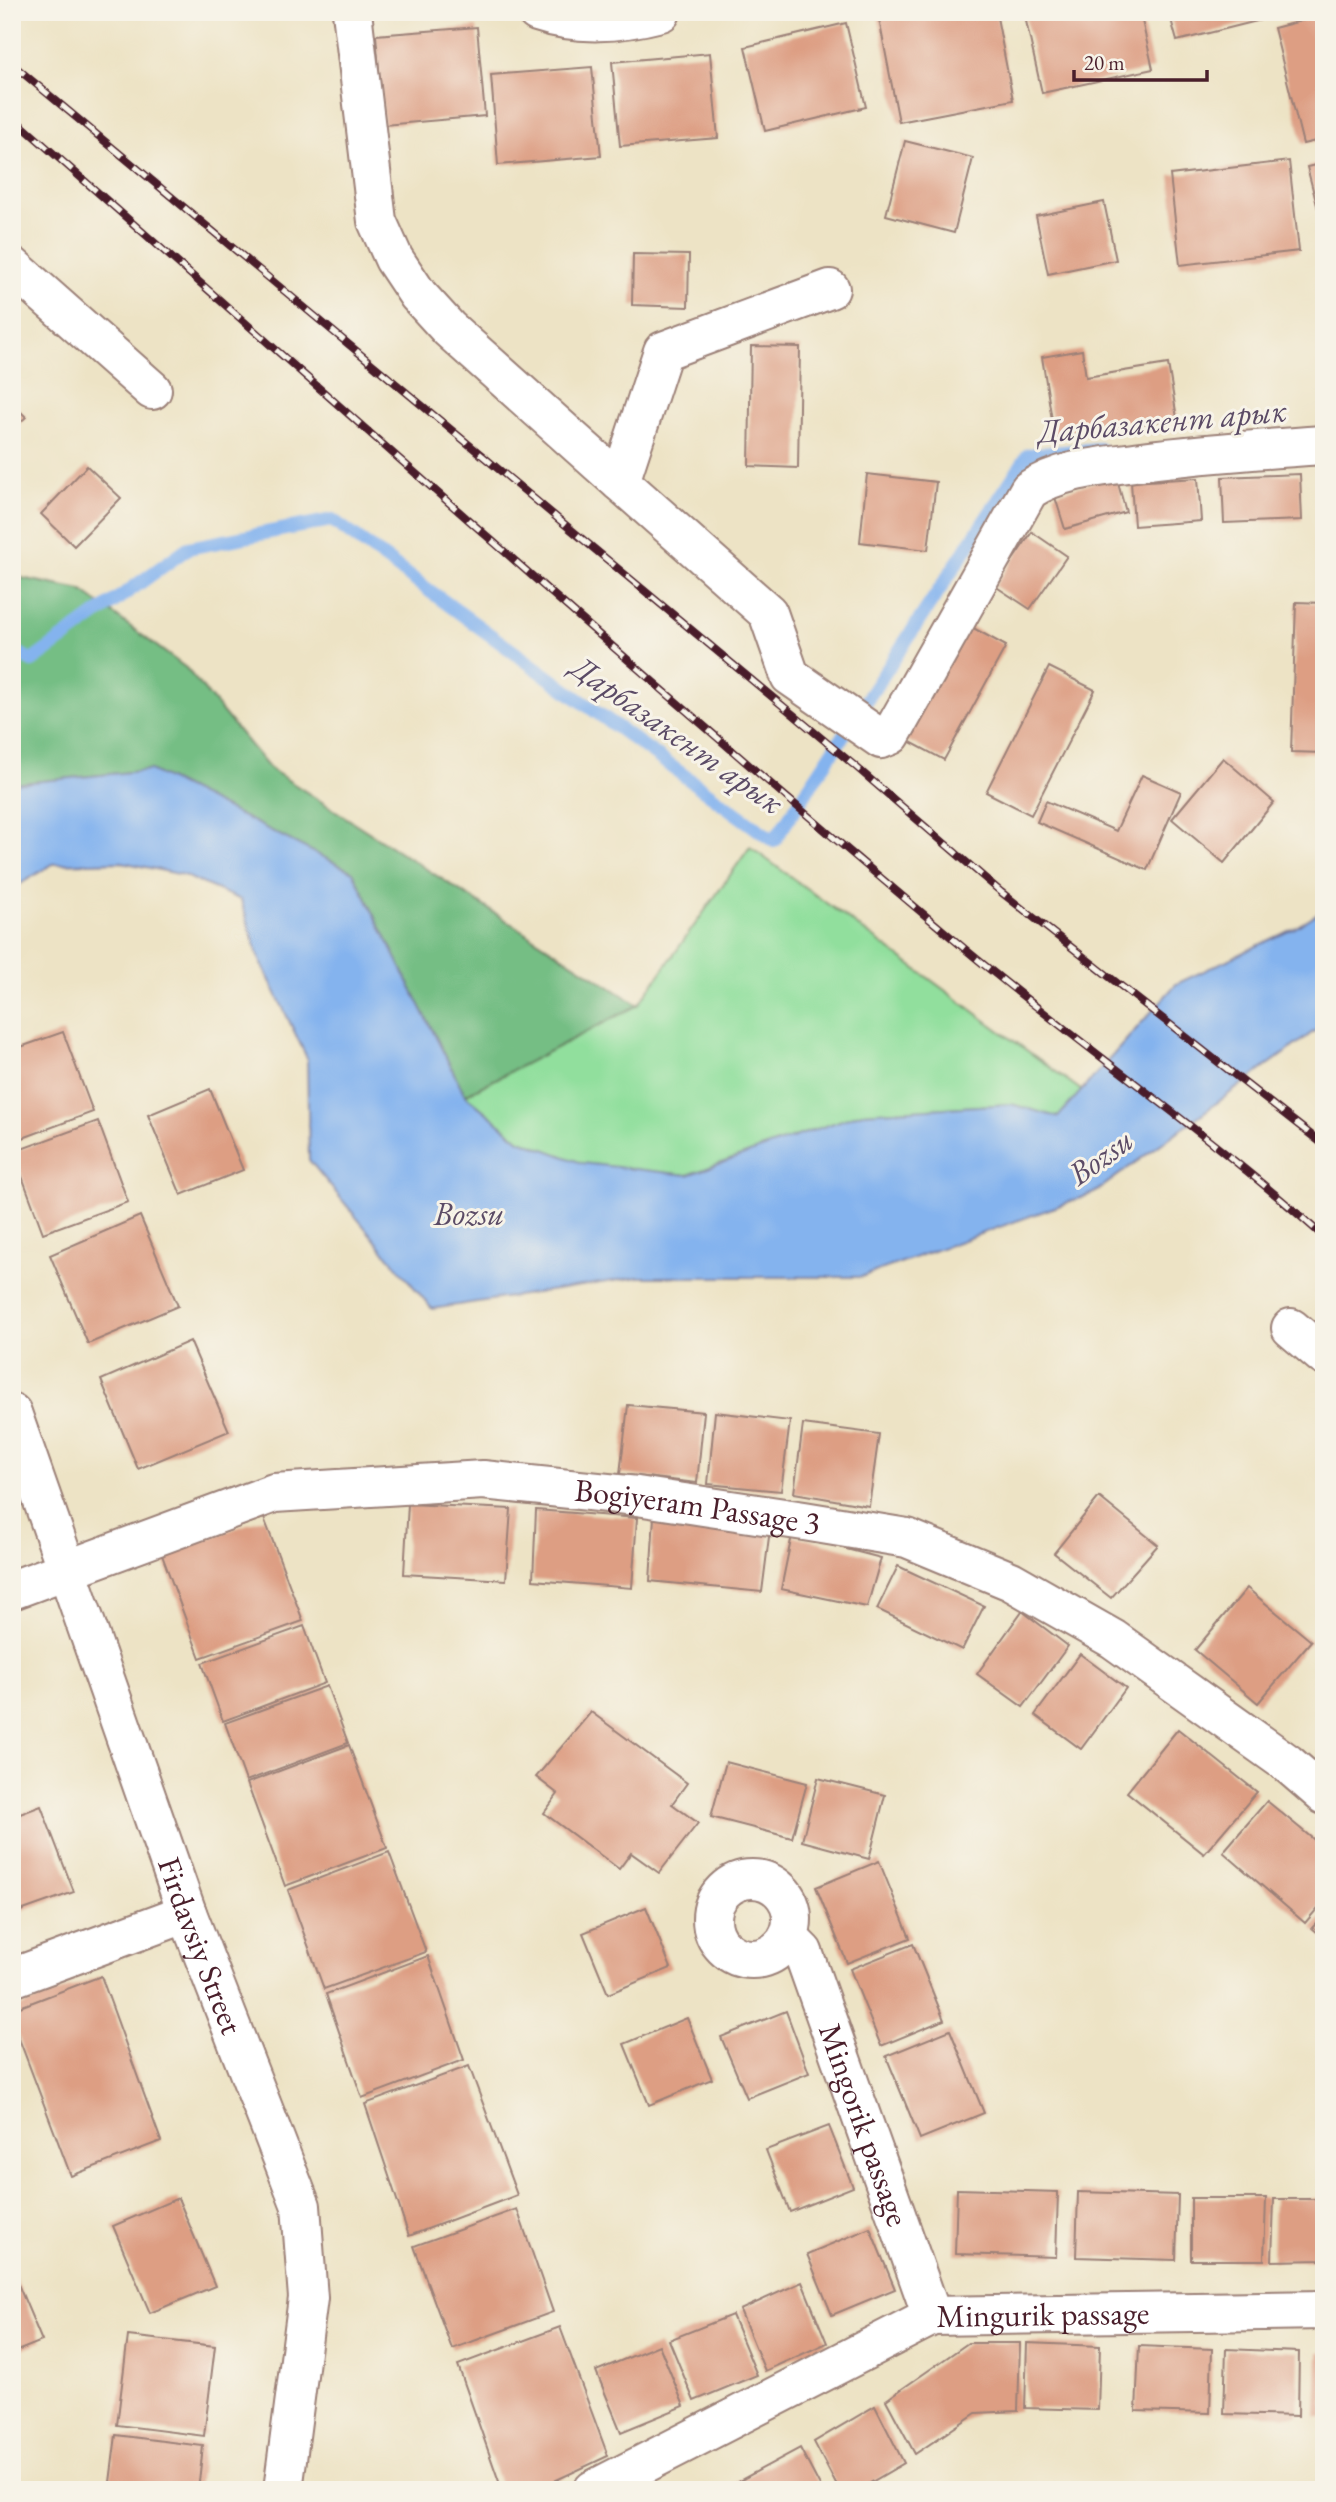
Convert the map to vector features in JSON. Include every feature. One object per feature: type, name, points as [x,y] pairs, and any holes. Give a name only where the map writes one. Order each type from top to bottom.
[{"type":"street","points":[[352,12],[377,220],[394,259],[418,295],[449,329],[768,613],[790,676],[824,703],[881,739],[891,735],[1029,490],[1046,479],[1074,470],[1221,451],[1324,446]]},
{"type":"street","points":[[537,12],[588,23],[661,12]]},
{"type":"street","points":[[12,266],[152,390]]},
{"type":"street","points":[[620,482],[663,351],[830,289]]},
{"type":"street","points":[[1291,1328],[1324,1356]]},
{"type":"street","name":"Firdavsiy Street","points":[[12,1413],[187,1913],[302,2206],[308,2298],[283,2490]]},
{"type":"street","name":"Bogiyeram Passage 3","points":[[12,1590],[274,1493],[483,1480],[638,1496],[907,1538],[1011,1581],[1113,1639],[1276,1756],[1324,1795]]},
{"type":"street","points":[[12,1979],[187,1913]]},
{"type":"street","name":"Mingorik passage","points":[[789,1938],[803,1952],[932,2316]]},
{"type":"street","name":"Mingurik passage","points":[[593,2490],[932,2316],[1324,2310]]},
{"type":"green space","points":[[12,576],[81,590],[186,668],[269,768],[638,1005],[465,1095],[353,872],[150,770],[12,784]]},
{"type":"green space","points":[[750,847],[1082,1091],[1058,1118],[1011,1104],[862,1113],[688,1175],[582,1164],[520,1140],[465,1095],[638,1005]]},
{"type":"water","name":"Bozsu","points":[[150,770],[353,872],[465,1095],[520,1140],[582,1163],[688,1175],[862,1113],[1011,1104],[1058,1117],[1176,984],[1293,929],[1324,909],[1324,1028],[1316,1030],[1094,1193],[861,1277],[639,1277],[432,1309],[309,1160],[307,1058],[258,956],[241,900],[183,875],[122,862],[53,864],[12,889],[12,784]]},
{"type":"building","points":[[996,12],[1013,100],[899,122],[878,14]]},
{"type":"building","points":[[1024,12],[1140,12],[1153,69],[1042,93]]},
{"type":"building","points":[[1169,12],[1263,12],[1265,19],[1177,41]]},
{"type":"building","points":[[1324,15],[1324,139],[1303,144],[1274,28]]},
{"type":"building","points":[[846,23],[866,107],[765,131],[745,47]]},
{"type":"building","points":[[477,27],[485,116],[384,125],[376,35]]},
{"type":"building","points":[[710,53],[718,138],[620,146],[612,62]]},
{"type":"building","points":[[592,67],[601,156],[498,165],[491,75]]},
{"type":"building","points":[[905,141],[973,158],[954,233],[886,215]]},
{"type":"building","points":[[1289,161],[1299,251],[1180,265],[1170,175]]},
{"type":"building","points":[[1324,163],[1324,228],[1323,228],[1307,167]]},
{"type":"building","points":[[1104,202],[1116,260],[1048,274],[1036,216]]},
{"type":"building","points":[[633,254],[689,255],[688,307],[632,305]]},
{"type":"building","points":[[751,346],[800,347],[798,468],[749,466]]},
{"type":"building","points":[[1082,350],[1086,377],[1168,364],[1177,418],[1055,439],[1042,357]]},
{"type":"building","points":[[12,403],[26,417],[12,430]]},
{"type":"building","points":[[87,466],[121,498],[74,546],[41,514]]},
{"type":"building","points":[[867,474],[936,482],[928,550],[860,542]]},
{"type":"building","points":[[1300,474],[1302,520],[1224,523],[1222,477]]},
{"type":"building","points":[[1116,476],[1126,512],[1065,529],[1054,494]]},
{"type":"building","points":[[1198,478],[1201,521],[1134,526],[1131,482]]},
{"type":"building","points":[[1032,532],[1067,556],[1030,609],[995,586]]},
{"type":"building","points":[[1296,602],[1324,603],[1324,753],[1291,752]]},
{"type":"building","points":[[966,624],[1006,646],[944,760],[903,738]]},
{"type":"building","points":[[1049,667],[1095,690],[1031,815],[986,792]]},
{"type":"building","points":[[1223,758],[1274,802],[1224,863],[1172,819]]},
{"type":"building","points":[[1142,775],[1181,792],[1147,870],[1037,822],[1046,801],[1116,831]]},
{"type":"building","points":[[63,1032],[93,1112],[12,1142],[12,1050]]},
{"type":"building","points":[[210,1089],[243,1170],[181,1195],[148,1115]]},
{"type":"building","points":[[98,1121],[128,1202],[43,1233],[13,1152]]},
{"type":"building","points":[[140,1216],[178,1306],[88,1344],[50,1255]]},
{"type":"building","points":[[190,1341],[229,1431],[138,1469],[101,1380]]},
{"type":"building","points":[[628,1405],[704,1412],[697,1483],[620,1474]]},
{"type":"building","points":[[715,1412],[790,1421],[781,1491],[708,1484]]},
{"type":"building","points":[[803,1424],[879,1434],[869,1506],[794,1493]]},
{"type":"building","points":[[1099,1497],[1158,1545],[1111,1598],[1054,1553]]},
{"type":"building","points":[[408,1504],[511,1509],[506,1580],[404,1574]]},
{"type":"building","points":[[536,1510],[637,1518],[632,1588],[533,1580]]},
{"type":"building","points":[[654,1517],[770,1529],[762,1592],[650,1581]]},
{"type":"building","points":[[264,1518],[303,1621],[200,1658],[162,1555]]},
{"type":"building","points":[[792,1535],[881,1558],[867,1607],[781,1589]]},
{"type":"building","points":[[898,1566],[984,1606],[962,1650],[877,1609]]},
{"type":"building","points":[[1247,1588],[1311,1641],[1258,1703],[1195,1650]]},
{"type":"building","points":[[1022,1611],[1068,1646],[1023,1707],[977,1674]]},
{"type":"building","points":[[304,1626],[325,1683],[223,1721],[202,1663]]},
{"type":"building","points":[[1080,1654],[1126,1688],[1081,1749],[1035,1715]]},
{"type":"building","points":[[327,1686],[348,1743],[246,1781],[225,1723]]},
{"type":"building","points":[[591,1712],[687,1783],[672,1804],[698,1823],[659,1873],[631,1853],[619,1869],[544,1813],[558,1794],[536,1777]]},
{"type":"building","points":[[1178,1729],[1257,1792],[1204,1854],[1127,1792]]},
{"type":"building","points":[[349,1745],[387,1848],[285,1886],[247,1783]]},
{"type":"building","points":[[726,1762],[807,1783],[792,1838],[711,1817]]},
{"type":"building","points":[[818,1778],[885,1795],[869,1859],[802,1841]]},
{"type":"building","points":[[1267,1801],[1324,1848],[1324,1901],[1305,1923],[1223,1852]]},
{"type":"building","points":[[41,1806],[74,1892],[12,1914],[12,1817]]},
{"type":"building","points":[[389,1852],[426,1952],[324,1989],[288,1890]]},
{"type":"building","points":[[879,1861],[910,1938],[847,1963],[816,1887]]},
{"type":"building","points":[[646,1907],[671,1968],[608,1994],[583,1933]]},
{"type":"building","points":[[1324,1915],[1324,1938],[1312,1928]]},
{"type":"building","points":[[913,1944],[944,2020],[881,2046],[850,1969]]},
{"type":"building","points":[[428,1956],[464,2060],[362,2098],[326,1994]]},
{"type":"building","points":[[101,1976],[161,2141],[71,2176],[12,2020],[12,2010]]},
{"type":"building","points":[[786,2011],[809,2073],[747,2098],[721,2037]]},
{"type":"building","points":[[687,2018],[712,2079],[649,2105],[624,2044]]},
{"type":"building","points":[[950,2030],[984,2113],[920,2139],[886,2056]]},
{"type":"building","points":[[469,2066],[517,2195],[409,2236],[365,2104]]},
{"type":"building","points":[[829,2126],[853,2187],[790,2212],[766,2150]]},
{"type":"building","points":[[957,2189],[1058,2192],[1056,2257],[955,2254]]},
{"type":"building","points":[[1078,2192],[1178,2195],[1176,2260],[1076,2257]]},
{"type":"building","points":[[178,2198],[215,2286],[150,2313],[113,2226]]},
{"type":"building","points":[[1191,2198],[1266,2198],[1264,2260],[1191,2260]]},
{"type":"building","points":[[1274,2199],[1324,2199],[1324,2260],[1272,2261]]},
{"type":"building","points":[[517,2209],[553,2312],[452,2349],[414,2246]]},
{"type":"building","points":[[870,2228],[895,2289],[832,2315],[807,2254]]},
{"type":"building","points":[[12,2270],[42,2341],[12,2353]]},
{"type":"building","points":[[802,2282],[827,2343],[765,2371],[740,2310]]},
{"type":"building","points":[[732,2315],[757,2375],[694,2401],[669,2340]]},
{"type":"building","points":[[560,2327],[608,2456],[535,2490],[502,2490],[458,2365]]},
{"type":"building","points":[[128,2336],[215,2346],[204,2436],[117,2425]]},
{"type":"building","points":[[968,2343],[1020,2343],[1018,2411],[976,2413],[915,2454],[886,2400]]},
{"type":"building","points":[[1027,2343],[1100,2346],[1098,2410],[1025,2408]]},
{"type":"building","points":[[659,2345],[684,2406],[621,2432],[596,2371]]},
{"type":"building","points":[[1139,2346],[1212,2349],[1210,2413],[1136,2411]]},
{"type":"building","points":[[1226,2349],[1299,2352],[1298,2416],[1224,2414]]},
{"type":"building","points":[[1318,2352],[1324,2352],[1324,2417],[1316,2417]]},
{"type":"building","points":[[875,2406],[904,2463],[858,2490],[839,2490],[814,2442]]},
{"type":"building","points":[[116,2435],[203,2446],[198,2490],[109,2490]]},
{"type":"building","points":[[800,2448],[822,2490],[732,2490],[730,2486]]},
{"type":"waterway","name":"Дарбазакент арык","points":[[12,650],[32,661],[188,548],[332,520],[774,841],[1028,455],[1099,449]]},
{"type":"railway","points":[[12,64],[855,766],[1001,892],[1324,1145]]},
{"type":"railway","points":[[12,117],[844,847],[1010,986],[1236,1162],[1324,1237]]}]
